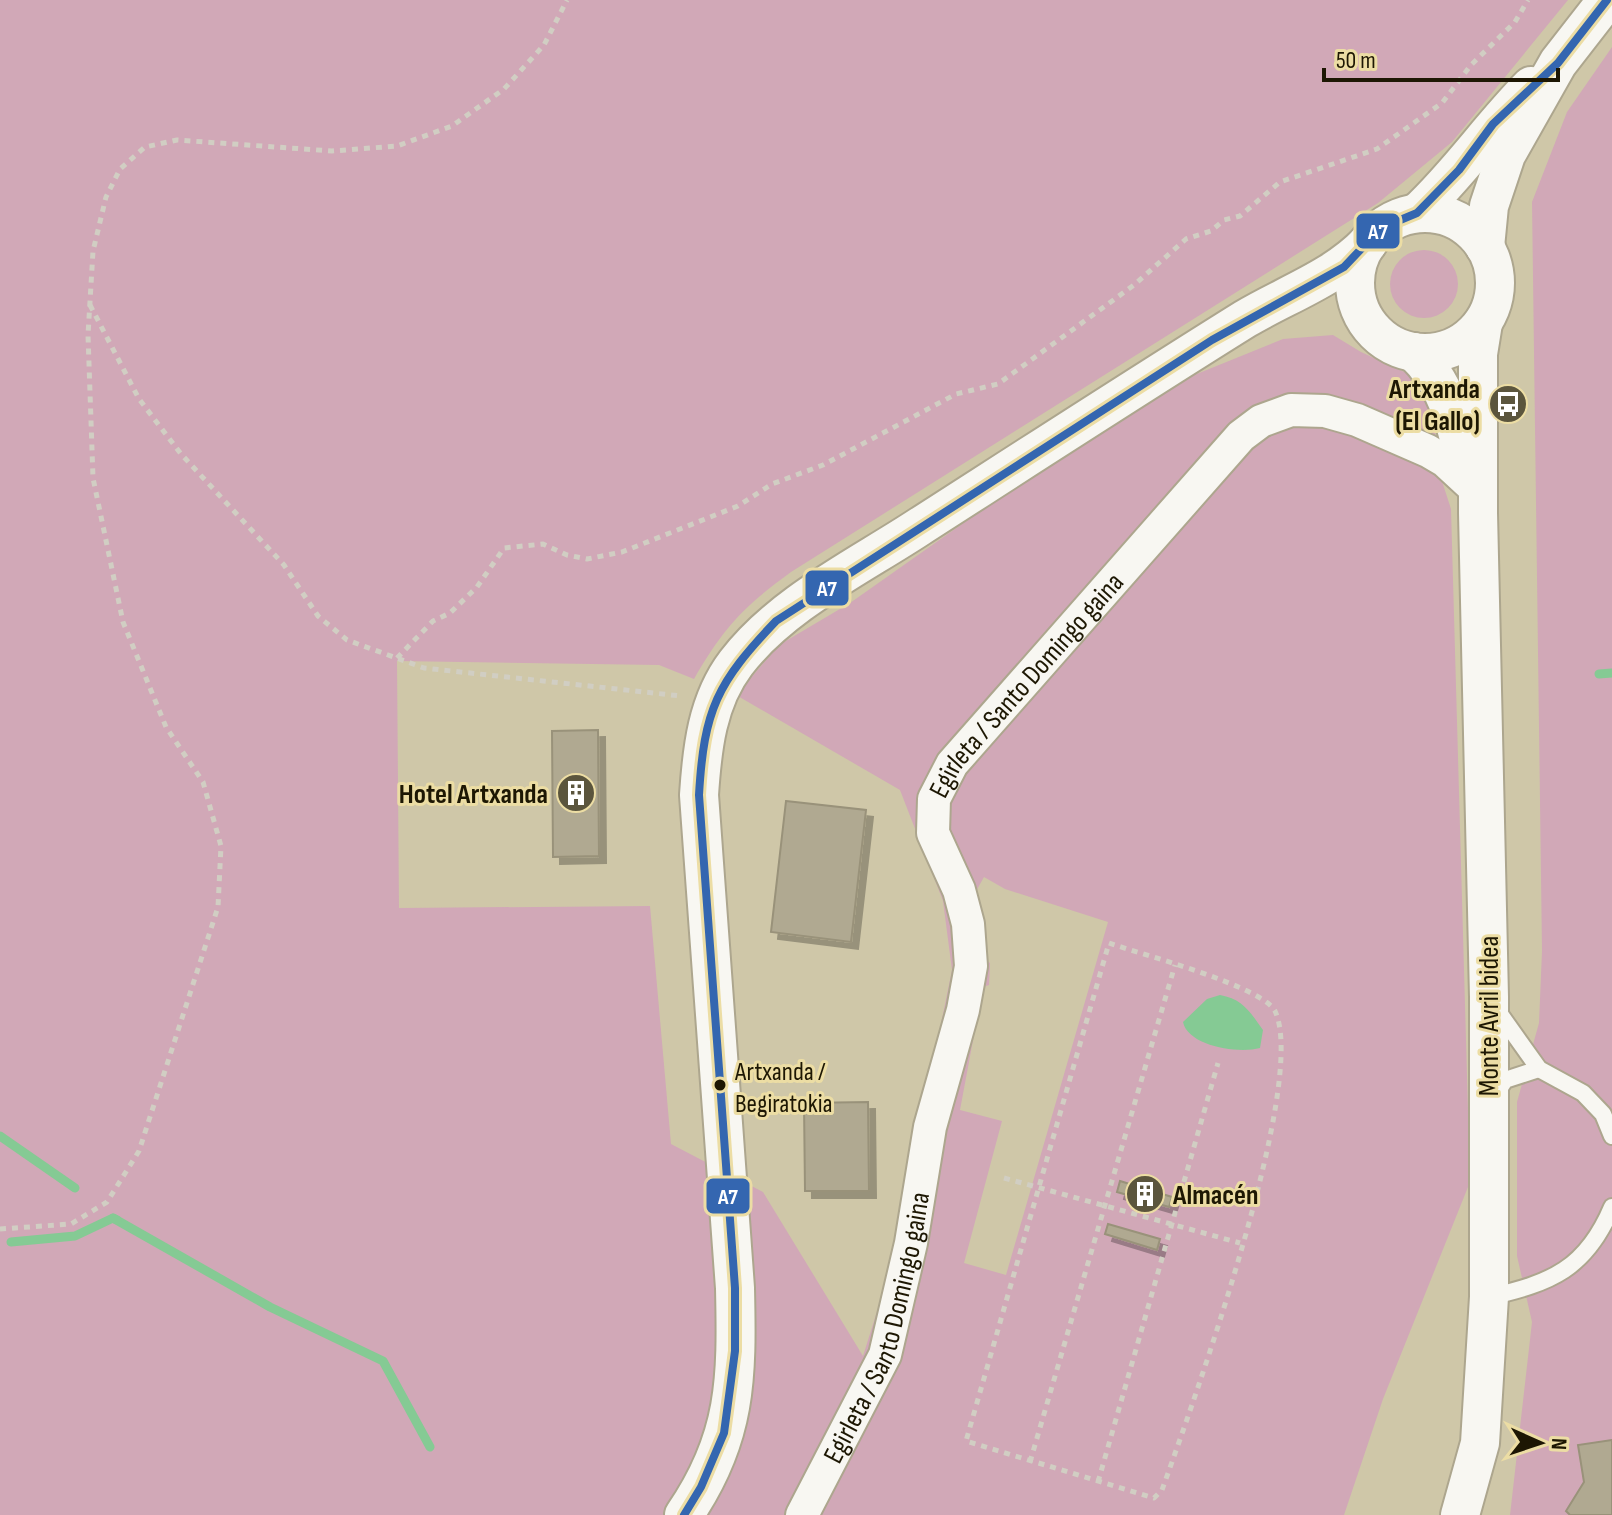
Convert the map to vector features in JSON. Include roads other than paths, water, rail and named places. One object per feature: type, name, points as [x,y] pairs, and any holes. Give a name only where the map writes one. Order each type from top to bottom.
[{"type":"street","points":[[1485,247],[1493,189],[1506,155],[1558,63],[1607,0]]},
{"type":"street","points":[[684,1515],[708,1480],[728,1425],[736,1362],[735,1288],[699,795],[702,745],[715,702],[735,664],[776,621],[832,583],[1212,340],[1344,267],[1381,228],[1417,213],[1459,170],[1493,124],[1558,63]]},
{"type":"street","points":[[1368,243],[1355,281],[1361,310],[1378,335],[1394,346],[1414,352],[1453,348],[1483,323],[1492,305],[1495,285],[1493,265],[1485,247],[1456,220],[1417,213]]},
{"type":"street","name":"Monte Avril bidea","points":[[1460,1515],[1480,1443],[1489,1297],[1489,997],[1474,499],[1478,354],[1483,323]]},
{"type":"street","name":"Monte Avril bidea","points":[[1414,352],[1432,370],[1450,406],[1474,499]]},
{"type":"street","points":[[1413,446],[1430,444],[1442,436],[1450,421],[1450,406]]},
{"type":"street","name":"Egirleta / Santo Domingo gaina","points":[[802,1515],[885,1355],[911,1243],[930,1127],[963,1010],[971,966],[968,924],[959,890],[933,833],[934,799],[952,764],[1241,436],[1261,421],[1291,410],[1325,411],[1357,420],[1445,461],[1474,499]]},
{"type":"lane","points":[[1489,997],[1539,1069],[1583,1093],[1603,1114],[1612,1136]]},
{"type":"lane","points":[[1489,1104],[1505,1080],[1539,1069]]},
{"type":"lane","points":[[1489,1297],[1531,1288],[1572,1267],[1600,1237],[1612,1207]]},
{"type":"waterway","points":[[1599,674],[1612,673]]},
{"type":"waterway","points":[[0,1136],[75,1188]]},
{"type":"waterway","points":[[113,1218],[270,1307],[383,1361],[430,1447]]},
{"type":"waterway","points":[[11,1242],[75,1236],[113,1218],[117,1220]]},
{"type":"place","name":"Artxanda (El Gallo)","points":[[1508,404]]},
{"type":"place","name":"Hotel Artxanda","points":[[576,793]]},
{"type":"place","name":"Artxanda / Begiratokia","points":[[720,1085]]},
{"type":"place","name":"Almacén","points":[[1145,1194]]}]
